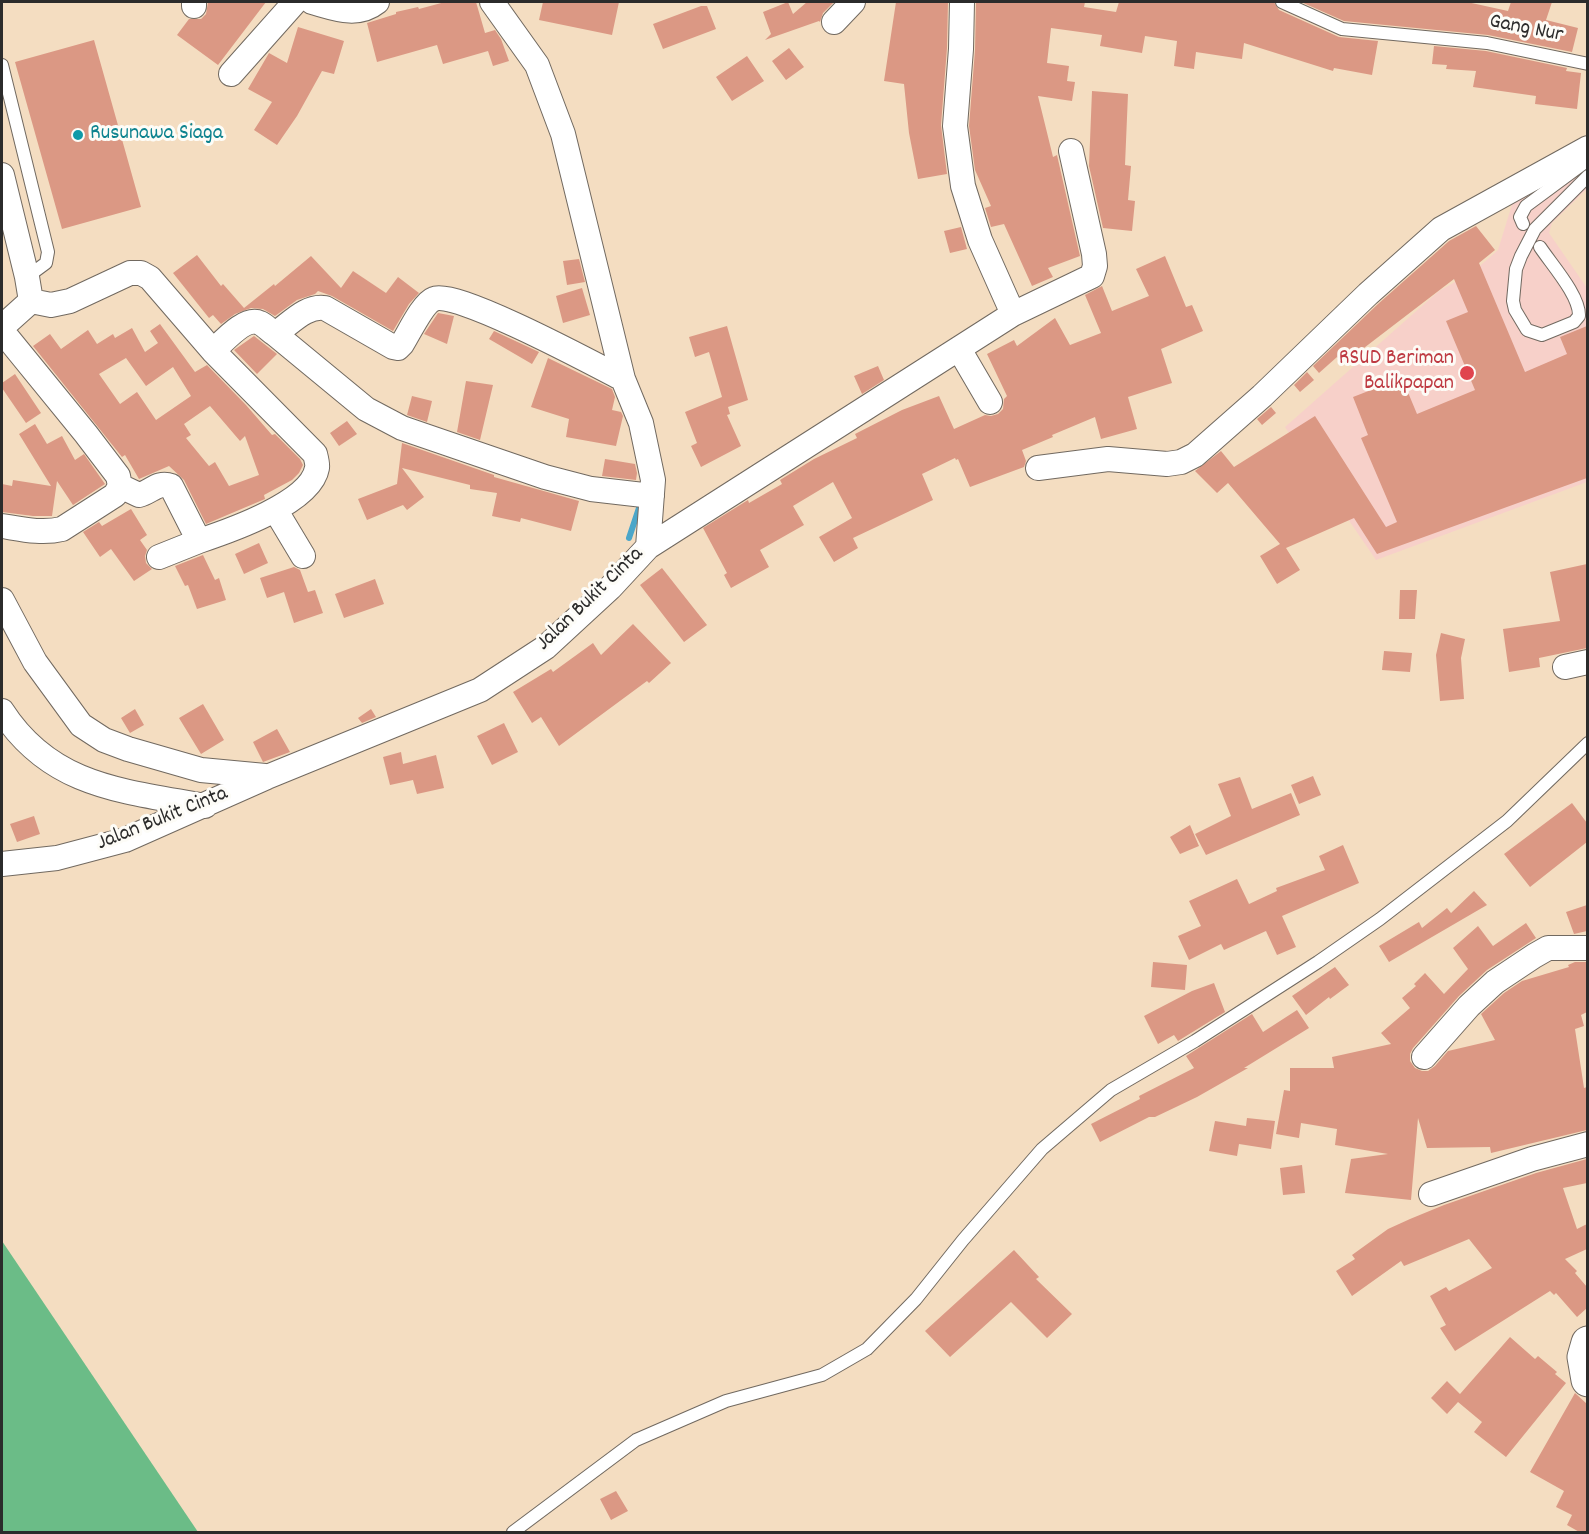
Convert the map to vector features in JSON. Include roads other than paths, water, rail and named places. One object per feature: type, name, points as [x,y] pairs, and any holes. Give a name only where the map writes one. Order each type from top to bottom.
[{"type":"main road","points":[[1587,1343],[1584,1357],[1587,1380]]},
{"type":"street","points":[[231,74],[295,2]]},
{"type":"street","points":[[312,2],[353,11],[370,7],[377,2]]},
{"type":"street","name":"Jalan Bukit Cinta","points":[[2,864],[57,858],[125,840],[267,777],[480,690],[546,647],[610,588],[648,547],[653,480],[641,423],[623,379],[563,134],[537,65],[492,2]]},
{"type":"street","points":[[834,22],[853,2]]},
{"type":"street","points":[[962,2],[955,126],[963,186],[980,240],[1013,314]]},
{"type":"street","points":[[1038,468],[1108,459],[1167,464],[1181,462],[1195,455],[1262,396],[1368,294],[1441,229],[1587,148]]},
{"type":"street","points":[[648,547],[1013,314],[1092,276],[1094,254],[1071,151]]},
{"type":"street","points":[[2,176],[29,289],[51,305],[70,301],[130,273],[141,273],[150,278],[213,351],[315,454],[318,468],[309,484],[276,511],[159,557]]},
{"type":"street","points":[[2,526],[38,531],[62,529],[115,495],[120,486],[118,476],[87,434],[2,329],[29,289]]},
{"type":"street","points":[[275,334],[316,306],[325,308],[398,348],[429,302],[436,297],[502,318],[623,379]]},
{"type":"street","points":[[213,351],[245,323],[252,321],[259,323],[366,409],[402,428],[545,477],[591,489],[652,496]]},
{"type":"street","points":[[959,349],[990,402]]},
{"type":"street","points":[[120,486],[139,495],[159,485],[171,486],[199,541]]},
{"type":"street","points":[[276,511],[303,556]]},
{"type":"street","points":[[2,600],[36,662],[81,725],[104,740],[201,770],[267,777]]},
{"type":"street","points":[[2,711],[25,743],[49,762],[98,785],[205,806]]},
{"type":"street","points":[[1424,1057],[1468,1006],[1496,982],[1534,956],[1548,948],[1587,948]]},
{"type":"street","points":[[1431,1194],[1532,1159],[1587,1144]]},
{"type":"lane","name":"Gang Nur","points":[[1282,2],[1342,29],[1487,43],[1587,64]]},
{"type":"lane","points":[[2,65],[48,252],[46,263],[29,289]]},
{"type":"lane","points":[[1523,224],[1520,217],[1526,206],[1587,160]]},
{"type":"lane","points":[[1540,247],[1580,308],[1580,316],[1574,321],[1542,335],[1527,330],[1515,310],[1513,300],[1516,269],[1535,229],[1587,176]]},
{"type":"lane","points":[[513,1533],[636,1440],[726,1401],[822,1375],[867,1349],[916,1299],[963,1240],[1042,1149],[1111,1090],[1195,1041],[1380,919],[1507,821],[1587,743]]},
{"type":"waterway","points":[[629,538],[641,502]]},
{"type":"place","name":"Rusunawa Siaga","points":[[78,135]]},
{"type":"place","name":"RSUD Beriman Balikpapan","points":[[1467,373]]}]
